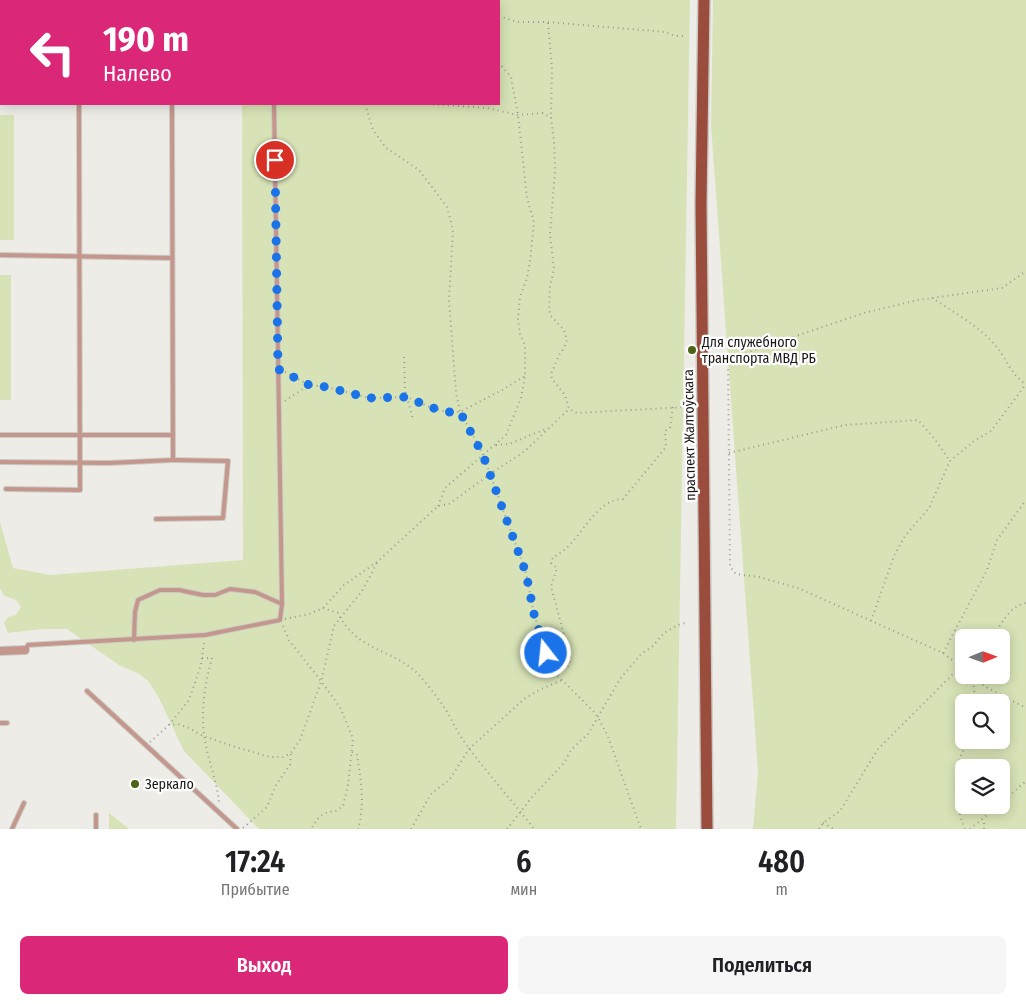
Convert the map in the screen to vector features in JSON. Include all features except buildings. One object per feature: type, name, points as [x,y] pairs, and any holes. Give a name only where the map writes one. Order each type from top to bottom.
[{"type":"main road","name":"праспект Жалтоўскага","points":[[704,0],[700,204],[707,829]]},
{"type":"main road","name":"праспект Жалтоўскага","points":[[707,810],[712,829]]},
{"type":"street","points":[[0,651],[25,650]]},
{"type":"lane","points":[[6,490],[80,490],[79,105]]},
{"type":"lane","points":[[172,105],[173,460]]},
{"type":"lane","points":[[25,650],[28,645],[205,635],[280,620],[282,604],[274,105]]},
{"type":"lane","points":[[0,255],[172,258]]},
{"type":"lane","points":[[0,435],[173,435]]},
{"type":"lane","points":[[0,462],[228,461],[223,518],[156,519]]},
{"type":"lane","points":[[134,640],[138,600],[160,590],[179,590],[203,595],[215,595],[230,589],[255,592],[282,604]]},
{"type":"lane","points":[[87,691],[237,829]]},
{"type":"lane","points":[[0,723],[7,723]]},
{"type":"lane","points":[[12,829],[24,803]]},
{"type":"lane","points":[[96,815],[96,829]]},
{"type":"path","points":[[500,16],[517,22],[547,22],[665,32],[675,36],[684,36]]},
{"type":"path","points":[[547,22],[552,67],[551,118],[556,171],[550,235],[554,269],[550,286],[549,310],[551,316],[564,330],[566,340],[551,374],[552,379],[565,394],[568,409]]},
{"type":"path","points":[[312,829],[319,817],[328,812],[336,811],[343,806],[348,785],[353,739],[341,710],[289,640],[280,620],[308,614],[323,608],[344,585],[377,562],[438,506],[445,488],[506,435],[521,398],[525,376],[525,345],[520,335],[518,320],[520,298],[527,278],[530,261],[534,222],[527,198],[518,115],[511,76],[500,64]]},
{"type":"path","points":[[365,105],[373,130],[386,148],[419,170],[447,207],[453,230],[449,300],[456,393],[460,412],[483,455],[526,573],[534,614],[554,672],[596,714],[607,734],[641,829]]},
{"type":"path","points":[[446,105],[487,108],[518,115],[543,113],[551,118]]},
{"type":"path","points":[[955,662],[943,653],[798,588],[759,577],[736,574],[730,567],[728,359],[864,313],[918,300],[1002,288],[1026,271]]},
{"type":"path","points":[[871,621],[894,556],[905,536],[929,508],[950,461],[974,440],[991,431],[1026,384],[1019,380],[995,344],[965,320],[932,298]]},
{"type":"path","points":[[404,357],[405,390],[413,419]]},
{"type":"path","points":[[278,369],[309,385],[327,387],[369,398],[407,397],[446,412],[460,412],[525,376]]},
{"type":"path","points":[[279,405],[309,385]]},
{"type":"path","points":[[554,672],[567,668],[571,660],[551,587],[557,568],[551,563],[553,557],[562,553],[590,520],[613,499],[624,499],[660,457],[666,447],[665,431],[670,428],[673,407]]},
{"type":"path","points":[[568,409],[577,413],[685,407]]},
{"type":"path","points":[[438,506],[449,504],[525,451],[568,409]]},
{"type":"path","points":[[729,453],[844,425],[918,420],[934,438],[950,461]]},
{"type":"path","points":[[495,445],[509,444],[550,428]]},
{"type":"path","points":[[943,653],[987,570],[997,540],[1026,500]]},
{"type":"path","points":[[242,829],[267,807],[276,785],[290,765],[291,753],[300,740],[321,682],[334,626],[362,591],[377,562]]},
{"type":"path","points":[[998,629],[1011,610],[1026,603]]},
{"type":"path","points":[[323,608],[338,613],[343,624],[355,637],[399,660],[416,672],[445,708],[454,727],[470,749],[534,829]]},
{"type":"path","points":[[507,829],[520,811],[564,763],[571,750],[588,734],[620,679],[641,654],[653,646],[664,633],[685,623]]},
{"type":"path","points":[[146,745],[169,725],[189,700],[202,658],[205,635]]},
{"type":"path","points":[[202,658],[212,658],[203,700],[204,735],[214,772],[219,812]]},
{"type":"path","points":[[819,829],[823,822],[840,811],[878,749],[955,671]]},
{"type":"path","points":[[411,829],[431,794],[450,779],[470,749],[524,698],[562,680]]},
{"type":"path","points":[[982,684],[1026,708]]},
{"type":"path","points":[[169,725],[178,724],[232,746],[270,757],[282,757],[291,753]]},
{"type":"path","points":[[964,749],[956,776],[959,815],[965,829]]},
{"type":"path","points":[[352,752],[358,755],[362,784],[358,829]]},
{"type":"path","points":[[1010,795],[1026,781]]},
{"type":"path","points":[[970,829],[989,814]]},
{"type":"path","points":[[984,819],[984,829]]},
{"type":"path","points":[[823,822],[834,829]]},
{"type":"green space","points":[[500,0],[690,0],[676,829],[259,829],[184,751],[159,698],[149,682],[139,674],[119,665],[67,629],[42,629],[8,633],[4,623],[8,617],[16,615],[21,607],[16,600],[4,596],[0,588],[0,522],[13,568],[50,575],[243,560],[242,105],[500,105]]},
{"type":"green space","points":[[713,0],[1026,0],[1026,829],[753,829],[758,771],[711,125]]},
{"type":"green space","points":[[0,115],[14,115],[14,240],[0,240]]},
{"type":"green space","points":[[0,275],[11,275],[11,400],[0,400]]},
{"type":"green space","points":[[109,813],[129,829],[109,829]]},
{"type":"place","name":"Для служебного транспорта МВД РБ","points":[[692,350]]},
{"type":"place","name":"Зеркало","points":[[135,784]]},
{"type":"route","points":[[275,160],[278,369],[309,385],[327,387],[369,398],[407,397],[446,412],[460,412],[481,450],[526,573],[534,614],[546,653]]}]
